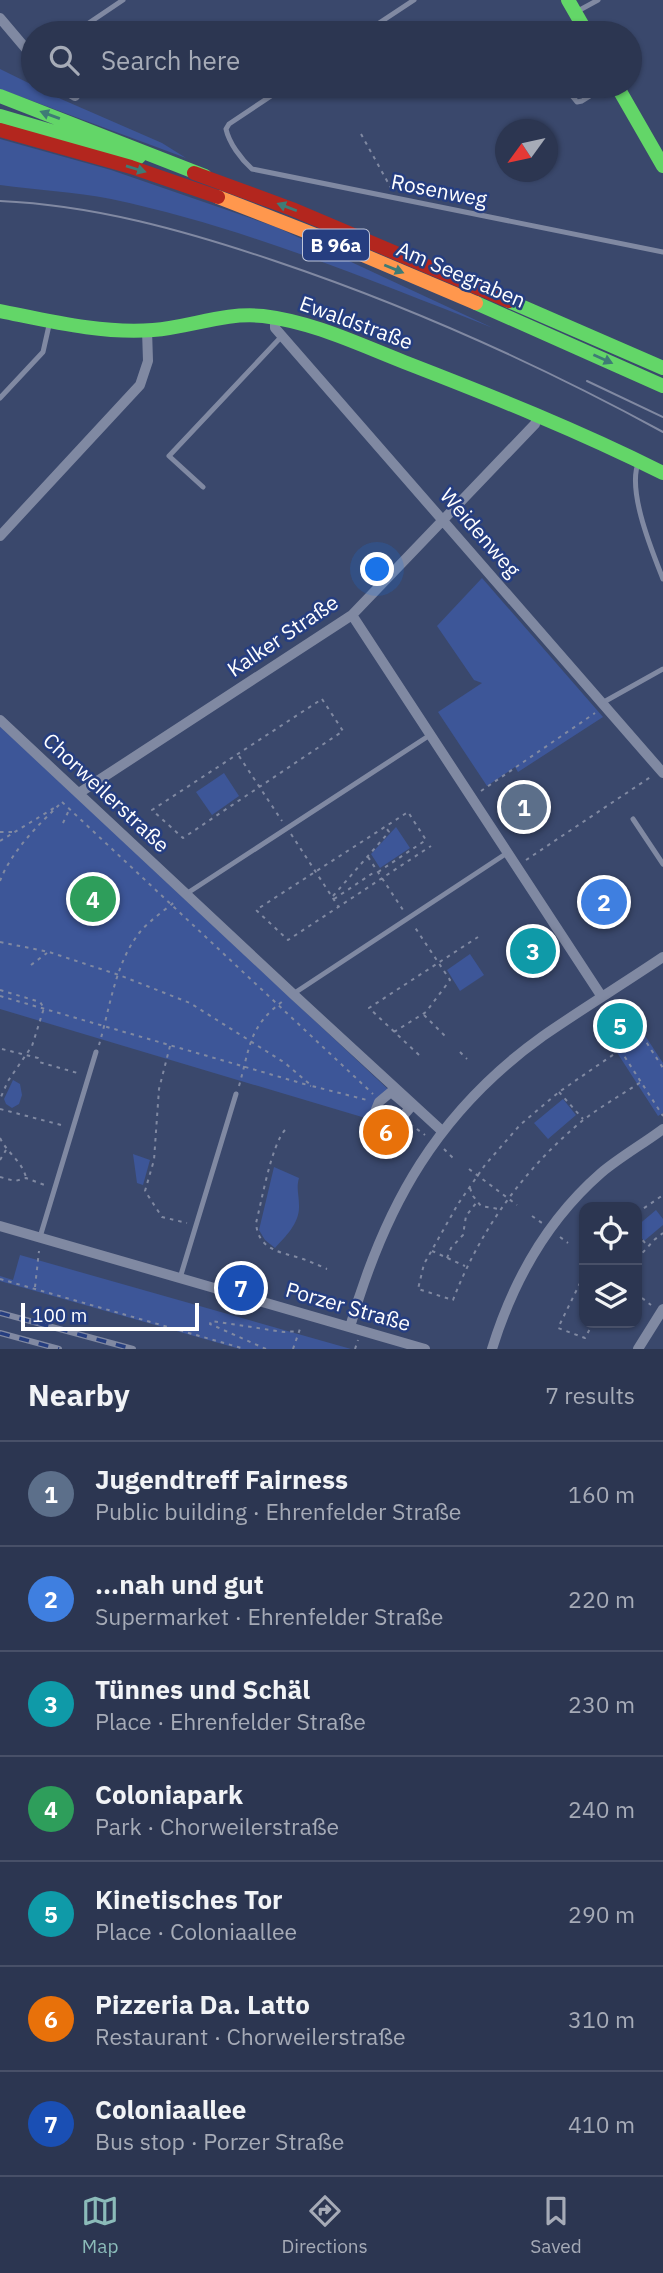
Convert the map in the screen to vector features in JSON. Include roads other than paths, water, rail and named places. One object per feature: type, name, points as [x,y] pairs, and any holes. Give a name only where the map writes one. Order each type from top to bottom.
[{"type":"main road","points":[[0,96],[205,176]]},
{"type":"main road","points":[[624,98],[663,166]]},
{"type":"main road","name":"Am Seegraben","points":[[0,116],[205,176],[424,264],[663,368]]},
{"type":"main road","name":"Am Seegraben","points":[[0,130],[81,152],[208,193],[447,290],[663,386]]},
{"type":"main road","name":"Ewaldstraße","points":[[0,311],[86,327],[147,330],[232,315],[275,317],[313,327],[538,416],[663,473]]},
{"type":"street","points":[[0,18],[21,43]]},
{"type":"street","name":"Weidenweg","points":[[275,317],[275,328],[662,771]]},
{"type":"street","points":[[0,537],[141,385],[148,361],[147,330]]},
{"type":"street","name":"Kalker Straße","points":[[79,793],[352,615],[534,424],[538,416]]},
{"type":"street","points":[[352,615],[602,997]]},
{"type":"street","name":"Chorweilerstraße","points":[[0,719],[293,995],[442,1130]]},
{"type":"street","points":[[350,1326],[366,1273],[386,1224],[408,1181],[442,1130],[493,1077],[543,1036],[663,957]]},
{"type":"street","points":[[492,1349],[501,1317],[520,1274],[550,1229],[576,1197],[603,1171],[663,1129]]},
{"type":"street","name":"Porzer Straße","points":[[0,1226],[425,1349]]},
{"type":"street","points":[[638,1349],[663,1309]]},
{"type":"lane","points":[[91,21],[122,0]]},
{"type":"lane","points":[[382,21],[414,0]]},
{"type":"lane","points":[[577,17],[598,0]]},
{"type":"lane","name":"Rosenweg","points":[[268,98],[229,124],[226,129],[244,162],[252,169],[663,252]]},
{"type":"lane","points":[[0,398],[43,352],[50,320]]},
{"type":"lane","points":[[203,487],[169,456],[282,336]]},
{"type":"lane","points":[[640,461],[635,471],[642,524],[663,579]]},
{"type":"lane","points":[[603,705],[663,669]]},
{"type":"lane","points":[[186,894],[430,735]]},
{"type":"lane","points":[[633,819],[663,864]]},
{"type":"lane","points":[[293,995],[507,853]]},
{"type":"lane","points":[[40,1237],[96,1052]]},
{"type":"lane","points":[[180,1278],[236,1094]]},
{"type":"tram line","points":[[0,201],[70,208],[139,221],[325,278],[424,317],[521,360],[663,432]]},
{"type":"tram line","points":[[587,381],[663,417]]},
{"type":"railway","points":[[0,1313],[133,1349]]},
{"type":"railway","points":[[0,1333],[59,1349]]},
{"type":"place","name":"Jugendtreff Fairness","points":[[524,807]]},
{"type":"place","name":"Coloniapark","points":[[93,899]]},
{"type":"place","name":"...nah und gut","points":[[604,902]]},
{"type":"place","name":"Tünnes und Schäl","points":[[533,951]]},
{"type":"place","name":"Kinetisches Tor","points":[[620,1026]]},
{"type":"place","name":"Pizzeria Da. Latto","points":[[386,1132]]},
{"type":"place","name":"Coloniaallee","points":[[241,1288]]}]
